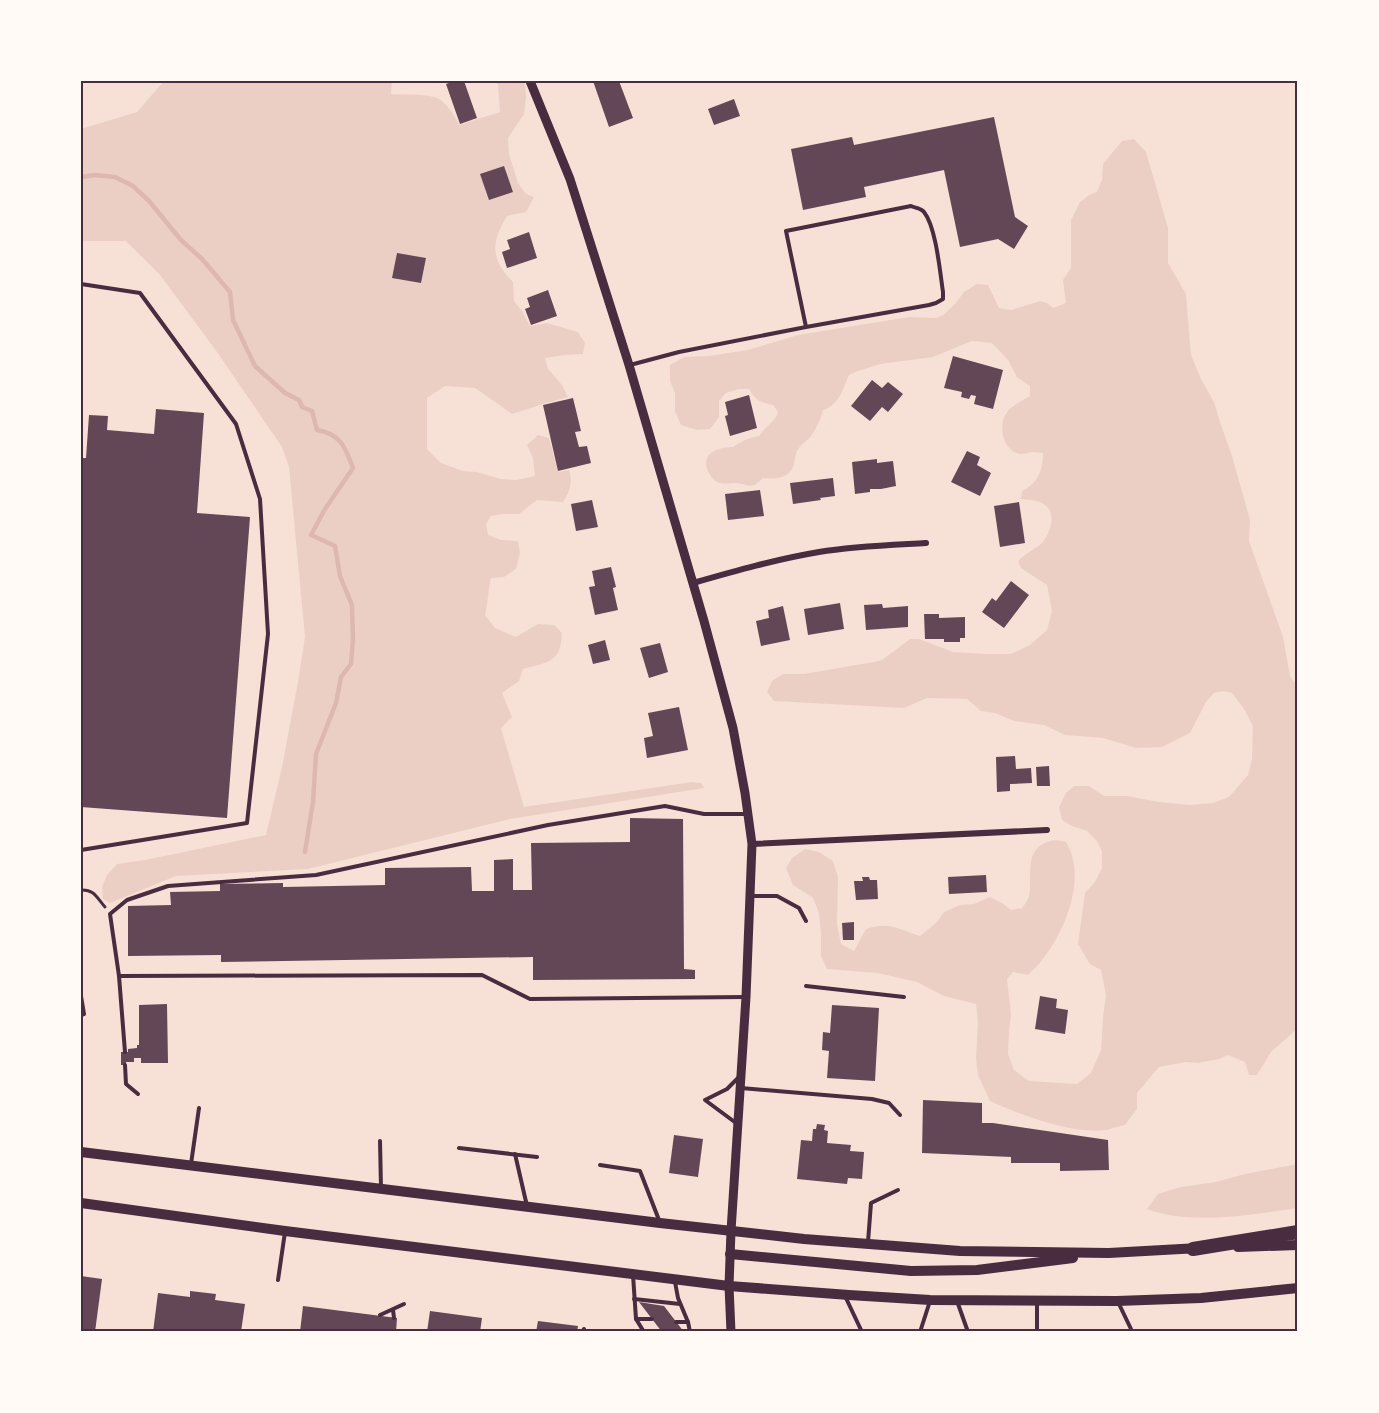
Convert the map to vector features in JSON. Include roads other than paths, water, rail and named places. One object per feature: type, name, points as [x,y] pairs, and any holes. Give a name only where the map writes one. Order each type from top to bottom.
[{"type":"highway","points":[[1193,1249],[1298,1232]]},
{"type":"main road","points":[[81,1152],[660,1223],[868,1244],[960,1251],[1109,1253],[1298,1245]]},
{"type":"main road","points":[[81,1203],[633,1275],[729,1286],[845,1295],[957,1301],[1118,1301],[1201,1298],[1298,1288]]},
{"type":"main road","points":[[730,1254],[911,1271],[977,1270],[1109,1253]]},
{"type":"street","points":[[530,81],[570,179],[629,365],[733,728],[748,814],[752,844],[746,997],[730,1231],[731,1332]]},
{"type":"street","points":[[693,583],[768,562],[821,551],[926,543]]},
{"type":"street","points":[[752,844],[1047,830]]},
{"type":"lane","points":[[629,365],[679,352],[936,303],[943,299],[943,292],[932,229],[924,212],[911,206],[786,231],[806,327]]},
{"type":"lane","points":[[81,284],[140,293],[236,424],[260,499],[268,634],[247,823],[81,850]]},
{"type":"lane","points":[[125,1052],[119,976],[110,914],[128,900],[168,885],[316,875],[548,825],[665,806],[704,814],[748,814]]},
{"type":"lane","points":[[750,896],[777,896],[799,908],[806,921]]},
{"type":"lane","points":[[119,976],[482,975],[530,999],[746,997]]},
{"type":"lane","points":[[806,986],[904,997]]},
{"type":"lane","points":[[81,996],[84,1014],[81,1015]]},
{"type":"lane","points":[[125,1065],[126,1084],[138,1094]]},
{"type":"lane","points":[[738,1124],[705,1100],[727,1089],[741,1075]]},
{"type":"lane","points":[[740,1088],[872,1099],[889,1103],[900,1115]]},
{"type":"lane","points":[[190,1166],[199,1108]]},
{"type":"lane","points":[[380,1141],[381,1189]]},
{"type":"lane","points":[[459,1148],[537,1157]]},
{"type":"lane","points":[[515,1154],[527,1206]]},
{"type":"lane","points":[[600,1165],[640,1171],[660,1223]]},
{"type":"lane","points":[[868,1244],[871,1203],[898,1190]]},
{"type":"lane","points":[[278,1280],[285,1231]]},
{"type":"lane","points":[[633,1275],[636,1318],[645,1332]]},
{"type":"lane","points":[[675,1280],[678,1298],[690,1332]]},
{"type":"lane","points":[[845,1295],[862,1332]]},
{"type":"lane","points":[[634,1299],[680,1304]]},
{"type":"lane","points":[[920,1332],[930,1300]]},
{"type":"lane","points":[[957,1301],[968,1332]]},
{"type":"lane","points":[[1037,1301],[1037,1332]]},
{"type":"lane","points":[[1118,1301],[1131,1329]]},
{"type":"lane","points":[[380,1315],[404,1305]]},
{"type":"lane","points":[[387,1317],[393,1310]]},
{"type":"lane","points":[[393,1310],[394,1318]]},
{"type":"lane","points":[[636,1318],[652,1319]]},
{"type":"lane","points":[[676,1322],[688,1322]]},
{"type":"waterway","points":[[81,177],[95,175],[115,177],[133,186],[149,201],[181,240],[202,259],[230,292],[233,320],[255,366],[285,393],[299,400],[302,407],[312,411],[317,430],[337,438],[353,468],[325,509],[311,535],[335,546],[340,576],[352,605],[353,638],[351,664],[341,677],[336,703],[316,754],[313,802],[305,852]]}]
